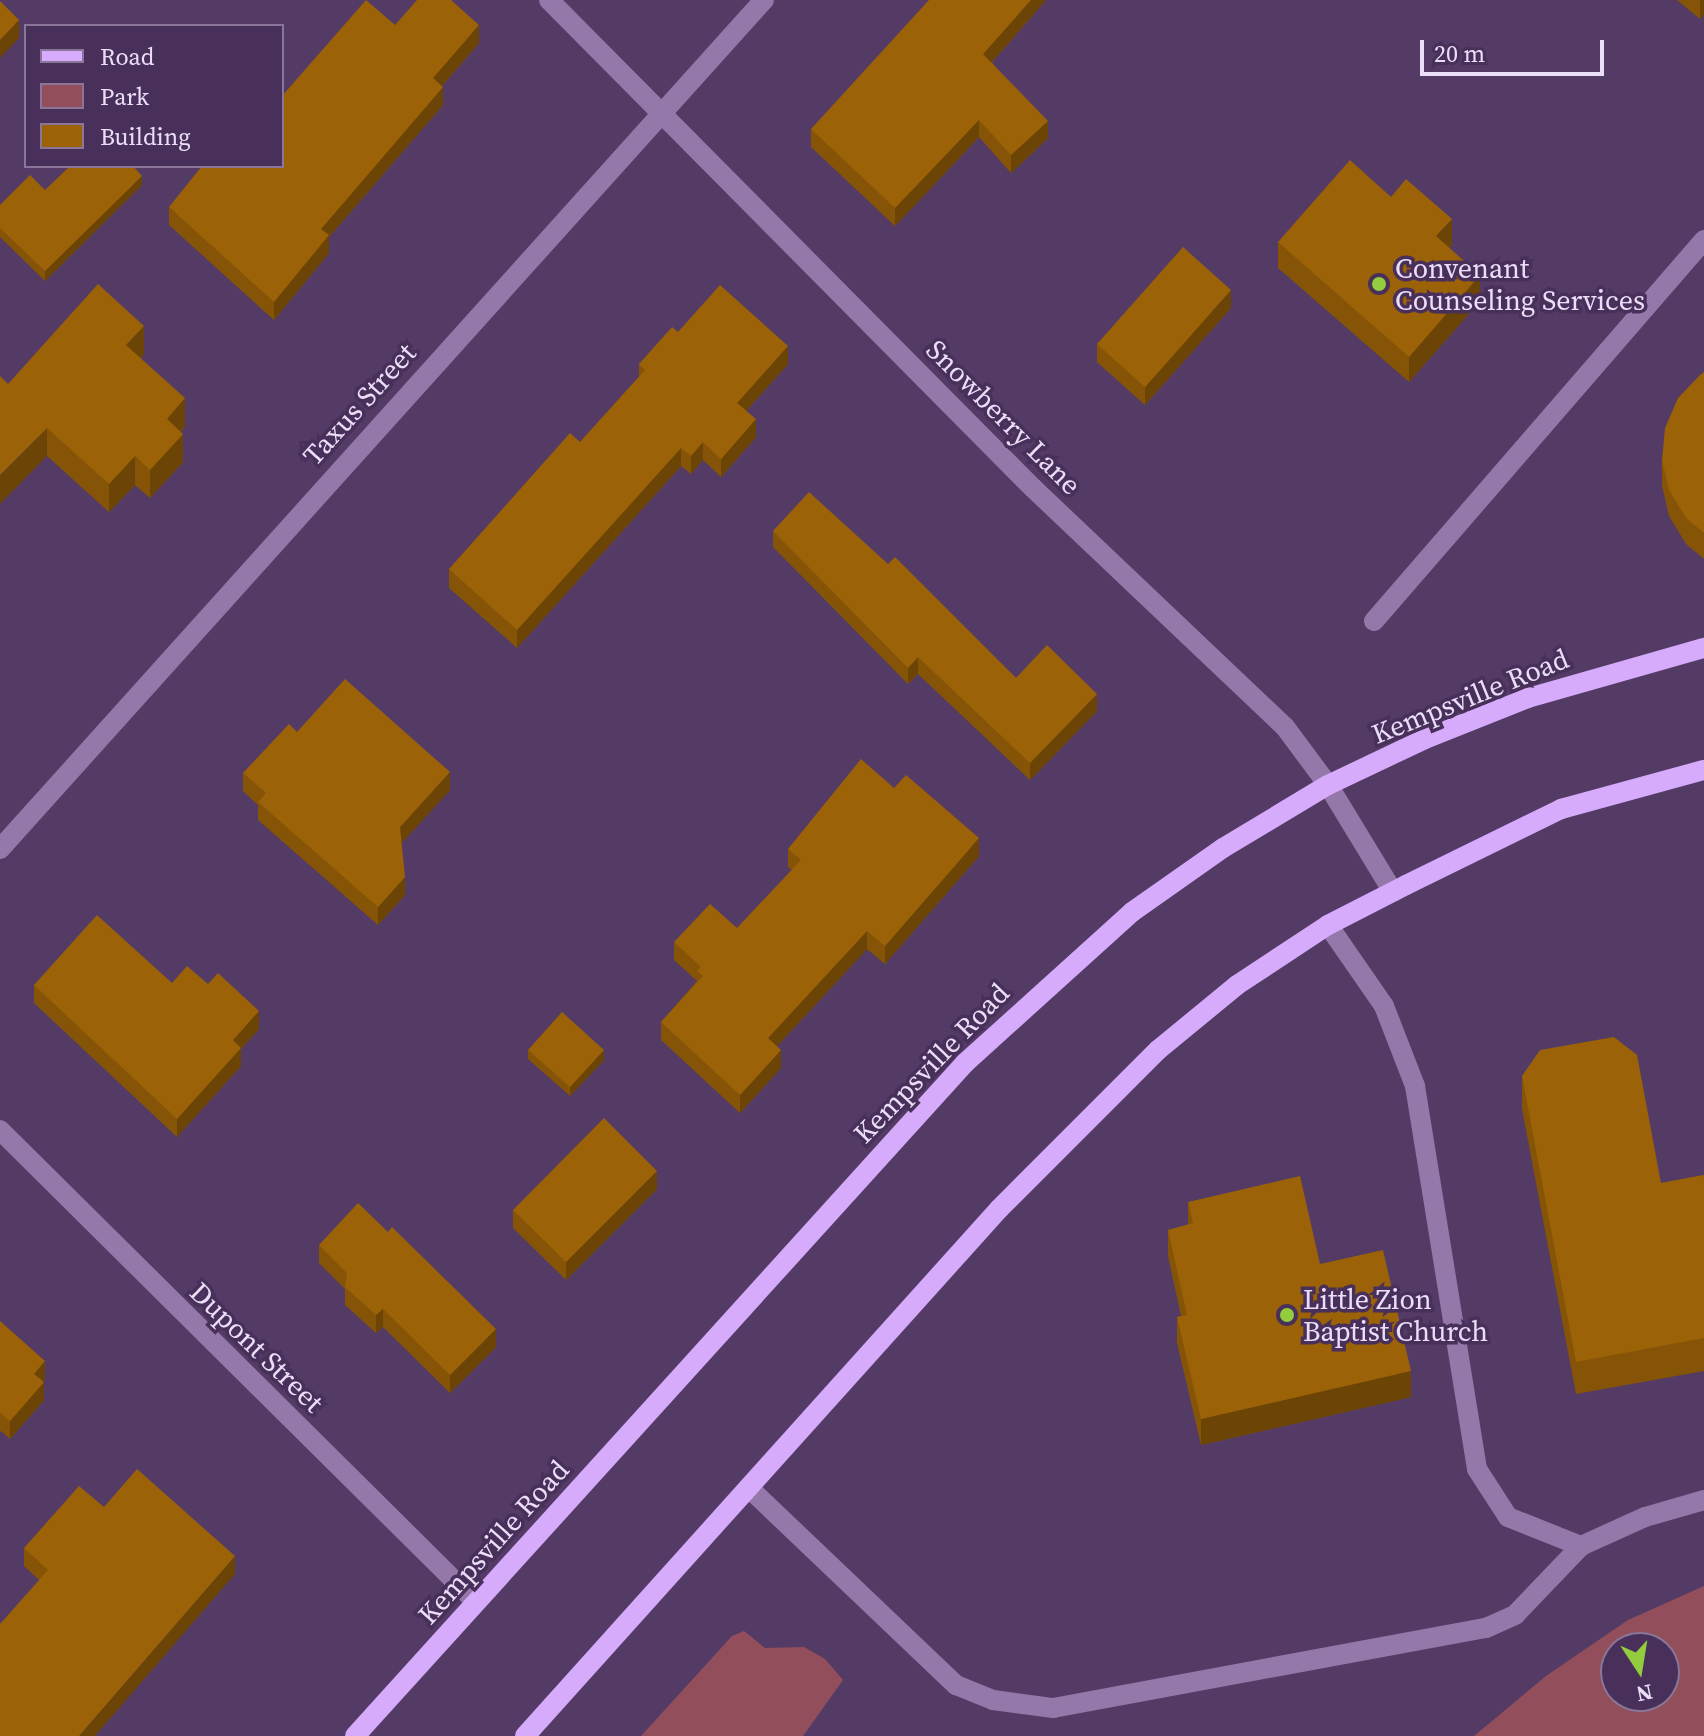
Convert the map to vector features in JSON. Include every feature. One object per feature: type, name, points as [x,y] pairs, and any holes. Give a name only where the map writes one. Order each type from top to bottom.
[{"type":"main road","name":"Kempsville Road","points":[[355,1736],[965,1063],[1046,984],[1132,912],[1223,848],[1328,785],[1528,698],[1704,648]]},
{"type":"main road","points":[[525,1736],[1074,1129],[1237,985],[1328,925],[1561,809],[1704,770]]},
{"type":"street","name":"Snowberry Lane","points":[[549,0],[1033,488],[1285,727],[1328,785],[1393,892]]},
{"type":"street","name":"Taxus Street","points":[[0,849],[764,0]]},
{"type":"street","points":[[1374,621],[1704,240]]},
{"type":"street","points":[[1328,925],[1384,1006],[1415,1086],[1477,1469],[1490,1497],[1508,1517],[1581,1546]]},
{"type":"street","name":"Dupont Street","points":[[0,1130],[476,1602]]},
{"type":"street","points":[[749,1488],[956,1685],[993,1700],[1053,1708],[1486,1628],[1515,1615],[1581,1546],[1645,1517],[1704,1500]]},
{"type":"green space","points":[[1704,1586],[1704,1736],[1474,1736],[1546,1676],[1600,1639],[1600,1712],[1680,1712],[1680,1632],[1610,1632],[1628,1620]]},
{"type":"green space","points":[[744,1631],[765,1648],[804,1647],[825,1659],[843,1680],[803,1736],[641,1736],[732,1636]]},
{"type":"building","points":[[366,0],[395,25],[417,0],[451,0],[479,25],[433,78],[443,87],[321,229],[329,235],[274,302],[169,207],[200,168],[284,168],[284,94]]},
{"type":"building","points":[[929,0],[1031,0],[983,54],[1048,121],[1011,155],[979,120],[895,208],[811,129]]},
{"type":"building","points":[[0,1],[19,20],[0,40]]},
{"type":"building","name":"Convenant Counseling Services","points":[[1350,160],[1391,197],[1406,179],[1452,219],[1436,236],[1480,275],[1409,357],[1278,242]]},
{"type":"building","points":[[68,168],[135,168],[142,176],[45,271],[0,228],[0,205],[30,175],[45,190]]},
{"type":"building","points":[[1183,247],[1231,290],[1145,387],[1097,344]]},
{"type":"building","points":[[98,284],[144,326],[126,345],[185,398],[167,419],[183,434],[150,470],[135,456],[109,484],[47,428],[0,475],[0,376],[8,384]]},
{"type":"building","points":[[720,285],[788,346],[737,403],[756,419],[721,459],[703,442],[691,456],[681,448],[517,630],[449,569],[570,433],[580,442],[645,370],[639,364],[672,327],[678,332]]},
{"type":"building","points":[[1704,372],[1704,533],[1686,518],[1669,490],[1662,460],[1665,428],[1678,398]]},
{"type":"building","points":[[809,492],[888,564],[895,557],[1016,678],[1047,645],[1097,694],[1030,763],[918,657],[908,668],[773,531]]},
{"type":"building","points":[[345,679],[450,772],[400,827],[405,877],[378,907],[258,802],[266,793],[243,773],[289,724],[297,732]]},
{"type":"building","points":[[861,759],[894,788],[906,775],[979,838],[885,946],[867,931],[768,1038],[781,1050],[740,1095],[661,1022],[703,976],[697,971],[701,967],[674,942],[710,904],[737,928],[801,860],[788,849]]},
{"type":"building","points":[[97,915],[172,983],[187,966],[208,984],[218,973],[259,1011],[233,1040],[241,1048],[177,1119],[34,985]]},
{"type":"building","points":[[562,1012],[604,1050],[570,1087],[528,1050]]},
{"type":"building","points":[[1614,1037],[1637,1055],[1661,1183],[1704,1175],[1704,1338],[1576,1362],[1522,1076],[1540,1050]]},
{"type":"building","points":[[604,1118],[657,1171],[566,1262],[513,1210]]},
{"type":"building","name":"Little Zion Baptist Church","points":[[1300,1176],[1320,1264],[1383,1250],[1411,1371],[1201,1419],[1177,1317],[1187,1315],[1168,1230],[1193,1223],[1188,1202]]},
{"type":"building","points":[[358,1203],[388,1232],[392,1227],[496,1329],[450,1375],[383,1309],[376,1315],[345,1287],[347,1273],[319,1245]]},
{"type":"building","points":[[0,1321],[45,1361],[34,1374],[44,1382],[10,1421],[0,1414]]},
{"type":"building","points":[[137,1469],[235,1556],[79,1736],[0,1736],[0,1624],[48,1570],[24,1548],[79,1486],[104,1507]]},
{"type":"place","name":"Convenant Counseling Services","points":[[1379,284]]},
{"type":"place","name":"Little Zion Baptist Church","points":[[1287,1315]]}]
